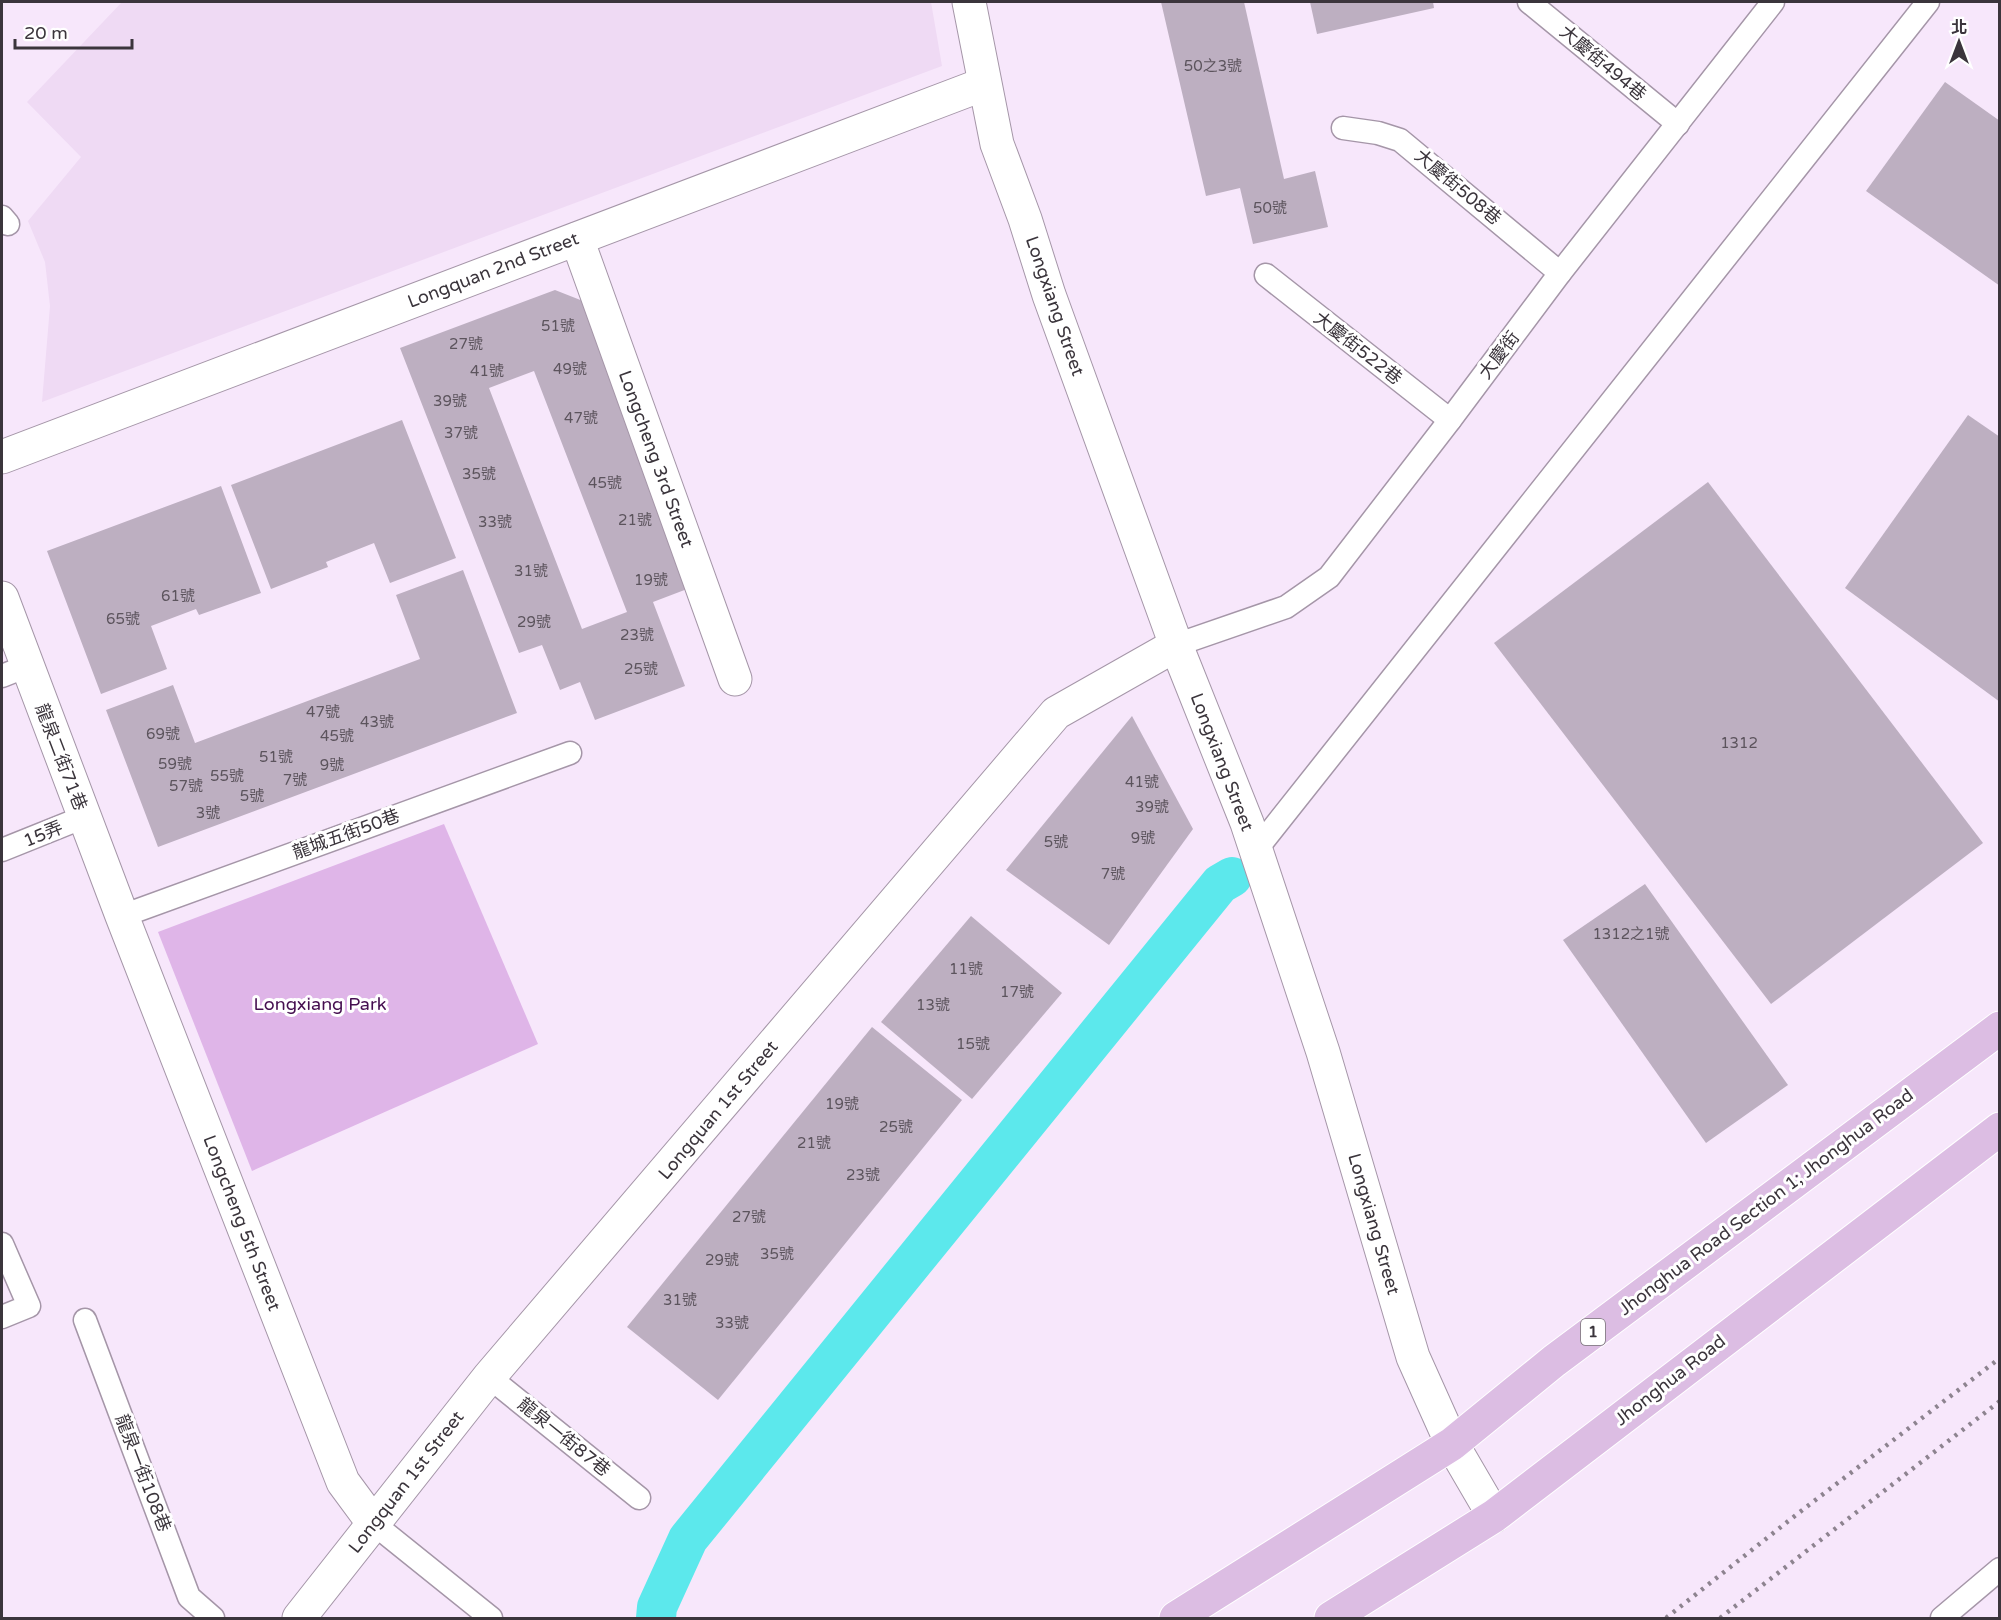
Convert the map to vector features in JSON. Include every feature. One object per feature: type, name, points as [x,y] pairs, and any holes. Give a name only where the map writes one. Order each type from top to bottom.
[{"type":"main road","name":"Jhonghua Road Section 1; Jhonghua Road","points":[[1176,1618],[1452,1444],[1554,1361],[2000,1028]]},
{"type":"main road","name":"Jhonghua Road","points":[[1331,1618],[1494,1516],[2000,1129]]},
{"type":"street","name":"Longxiang Street","points":[[969,2],[997,144],[1176,645],[1247,823],[1323,1052],[1413,1357],[1452,1444],[1494,1516]]},
{"type":"street","name":"Longquan 2nd Street","points":[[2,457],[984,84]]},
{"type":"street","name":"Longcheng 3rd Street","points":[[577,238],[735,679]]},
{"type":"street","name":"龍泉二街71巷","points":[[2,598],[14,671],[84,817],[122,916]]},
{"type":"street","name":"Longquan 1st Street","points":[[300,1618],[489,1377],[1056,713],[1176,645]]},
{"type":"street","name":"Longcheng 5th Street","points":[[122,916],[343,1482],[374,1524]]},
{"type":"lane","name":"大慶街494巷","points":[[1529,2],[1678,124]]},
{"type":"lane","name":"大慶街","points":[[1176,645],[1286,607],[1329,576],[1560,273],[1773,2]]},
{"type":"lane","points":[[1256,850],[1928,2]]},
{"type":"lane","name":"大慶街508巷","points":[[1343,128],[1378,133],[1400,140],[1560,273]]},
{"type":"lane","name":"大慶街522巷","points":[[1266,275],[1450,420]]},
{"type":"lane","name":"龍城五街50巷","points":[[122,916],[570,753]]},
{"type":"lane","name":"15弄","points":[[2,850],[84,817]]},
{"type":"lane","points":[[2,1245],[29,1306],[2,1317]]},
{"type":"lane","name":"龍泉一街108巷","points":[[85,1320],[189,1597],[213,1618]]},
{"type":"lane","name":"龍泉一街87巷","points":[[489,1377],[639,1497]]},
{"type":"lane","points":[[374,1524],[491,1618]]},
{"type":"lane","points":[[1942,1618],[2000,1569]]},
{"type":"shaded area","points":[[122,2],[931,2],[942,66],[42,402],[50,306],[45,262],[28,221],[81,157],[27,102]]},
{"type":"green space","name":"Longxiang Park","points":[[444,824],[538,1044],[252,1171],[158,932]]},
{"type":"building","points":[[1161,2],[1244,2],[1284,179],[1315,171],[1328,227],[1253,244],[1240,188],[1206,196]]},
{"type":"building","points":[[1310,2],[1433,2],[1434,8],[1317,34]]},
{"type":"building","points":[[1945,82],[2000,121],[2000,286],[1866,191]]},
{"type":"building","points":[[555,290],[588,303],[695,586],[653,602],[685,686],[595,720],[580,682],[560,690],[542,645],[519,653],[400,348]],"holes":[[[534,371],[627,612],[582,629],[489,388]]]},
{"type":"building","points":[[1968,415],[2000,437],[2000,702],[1845,588]]},
{"type":"building","points":[[402,420],[456,558],[390,583],[374,543],[326,562],[328,567],[271,589],[231,485]]},
{"type":"building","points":[[1708,482],[1983,843],[1771,1004],[1494,643]]},
{"type":"building","points":[[221,486],[261,593],[199,615],[196,609],[151,626],[167,669],[101,694],[47,551]]},
{"type":"building","points":[[463,570],[517,713],[158,847],[106,710],[173,685],[195,743],[420,659],[396,595]]},
{"type":"building","points":[[1132,716],[1193,829],[1109,945],[1006,870]]},
{"type":"building","points":[[1645,884],[1788,1085],[1706,1143],[1563,940]]},
{"type":"building","points":[[971,916],[1062,993],[972,1099],[881,1022]]},
{"type":"building","points":[[872,1027],[962,1100],[718,1400],[627,1327]]},
{"type":"waterway","points":[[656,1618],[657,1607],[688,1539],[1220,884],[1232,877]]},
{"type":"railway","points":[[1666,1618],[2000,1358]]},
{"type":"railway","points":[[1720,1618],[2000,1401]]}]
